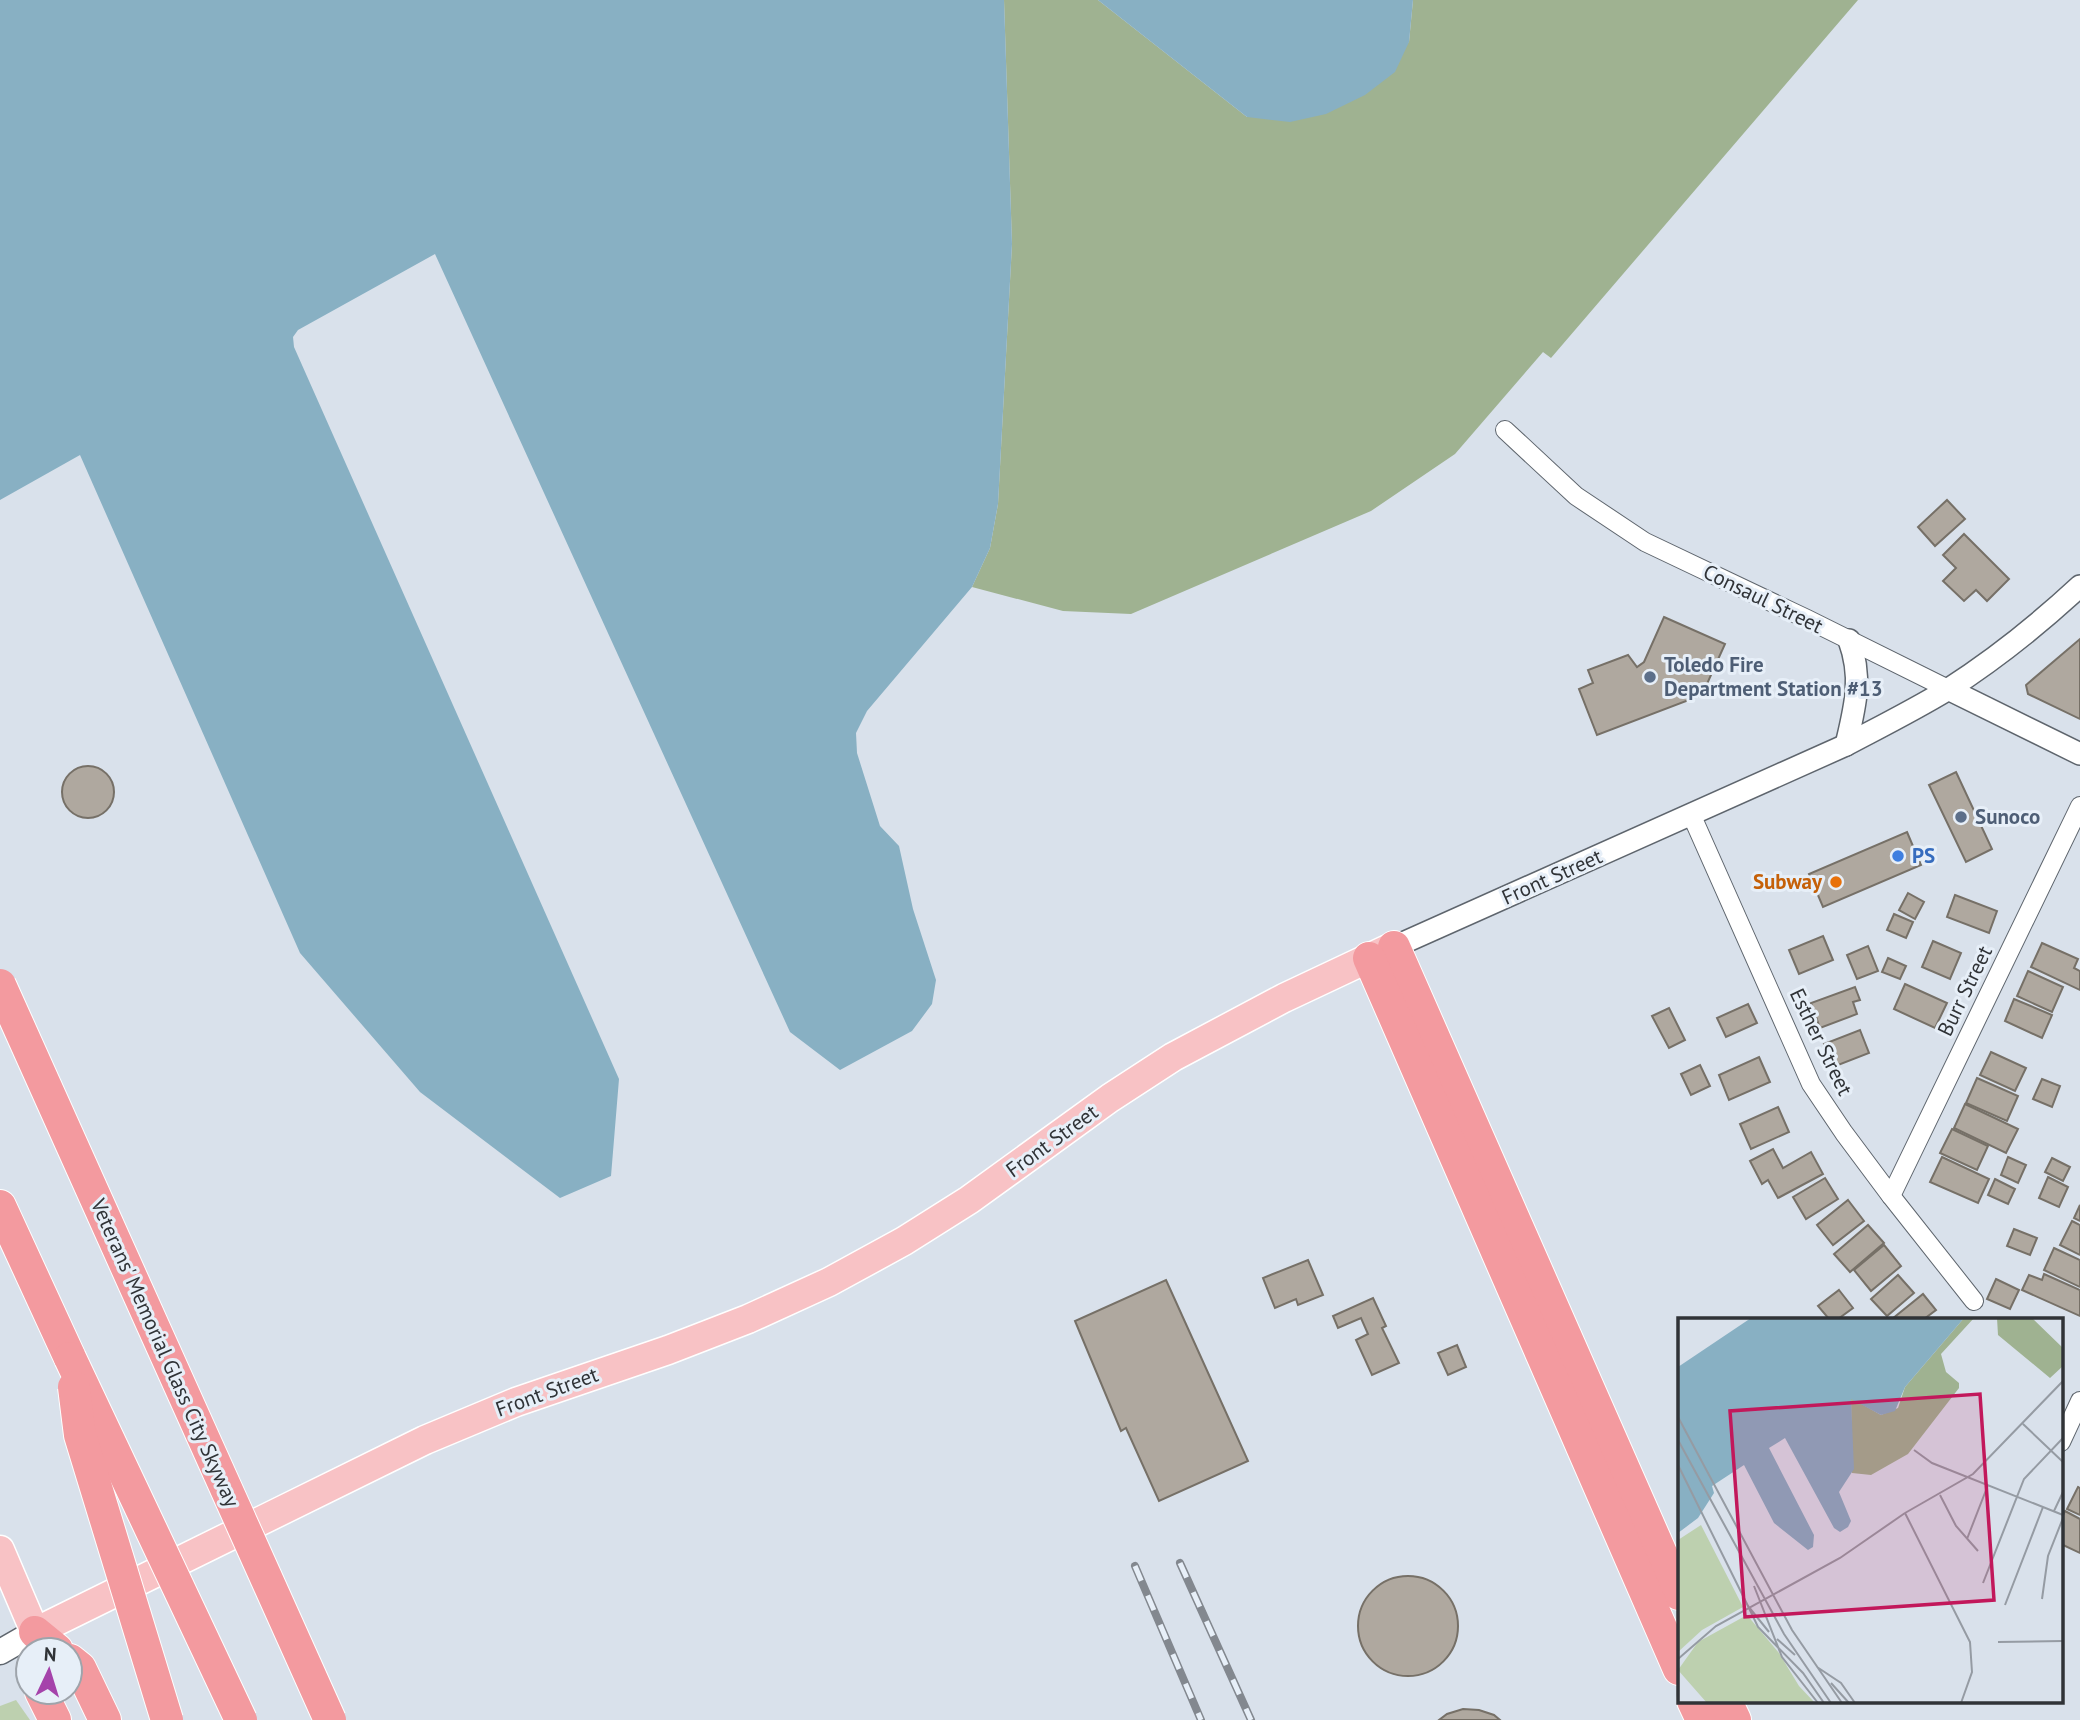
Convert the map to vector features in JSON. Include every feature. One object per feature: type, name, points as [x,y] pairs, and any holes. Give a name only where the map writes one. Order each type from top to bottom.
[{"type":"highway","points":[[1381,952],[1678,1592]]},
{"type":"highway","points":[[1381,952],[1678,1667]]},
{"type":"highway","name":"Veterans' Memorial Glass City Skyway","points":[[0,985],[330,1720]]},
{"type":"highway","points":[[0,1206],[241,1720]]},
{"type":"highway","points":[[70,1358],[80,1435],[167,1720]]},
{"type":"highway","points":[[84,1676],[106,1720]]},
{"type":"highway","points":[[1693,1702],[1702,1720]]},
{"type":"highway","points":[[1726,1702],[1735,1720]]},
{"type":"main road","name":"Front Street","points":[[58,1636],[425,1440],[516,1402],[748,1319],[829,1282],[904,1241],[970,1200],[1110,1098],[1173,1057],[1244,1018],[1381,952]]},
{"type":"main road","points":[[0,1549],[39,1636]]},
{"type":"street","name":"Consaul Street","points":[[1505,430],[1576,496],[1645,542],[2080,754]]},
{"type":"street","name":"Front Street","points":[[1381,952],[1846,745],[1948,689],[2048,616],[2080,586]]},
{"type":"street","points":[[1846,745],[1855,704],[1857,679],[1855,656],[1849,640]]},
{"type":"street","name":"Burr Street","points":[[1891,1196],[2080,806]]},
{"type":"street","name":"Esther Street","points":[[1691,814],[1811,1084],[1891,1196],[1974,1301]]},
{"type":"street","points":[[2062,1440],[2080,1401]]},
{"type":"green space","points":[[1004,0],[1098,0],[1247,117],[1409,42],[1413,0],[1858,0],[1551,358],[1543,352],[1455,454],[1371,511],[1131,614],[1063,611],[972,587],[990,548],[998,504],[1012,244]]},
{"type":"green space","points":[[14,1701],[14,1706],[20,1706],[30,1720],[0,1720],[0,1706]]},
{"type":"water","points":[[0,0],[1004,0],[1012,244],[998,504],[990,548],[972,587],[867,711],[856,733],[857,753],[880,826],[899,846],[913,909],[936,980],[932,1004],[912,1031],[840,1070],[790,1032],[435,254],[298,330],[293,337],[294,347],[619,1079],[611,1176],[560,1198],[420,1092],[300,953],[80,455],[0,500]]},
{"type":"water","points":[[1098,0],[1413,0],[1409,42],[1395,72],[1365,95],[1326,114],[1290,122],[1247,117]]},
{"type":"building","points":[[1947,500],[1965,519],[1935,546],[1918,527]]},
{"type":"building","points":[[1964,534],[2009,579],[1987,601],[1976,590],[1964,601],[1943,581],[1956,568],[1943,555]]},
{"type":"building","name":"Toledo Fire Department Station #13","points":[[1664,617],[1725,644],[1702,695],[1597,735],[1579,689],[1593,683],[1588,670],[1628,655],[1637,667],[1644,662]]},
{"type":"building","points":[[2080,639],[2080,719],[2028,694],[2026,685]]},
{"type":"building","points":[[88,766],[98,768],[106,774],[112,782],[112,802],[106,810],[98,816],[88,818],[78,816],[70,810],[64,802],[62,792],[64,782],[70,774],[78,768]]},
{"type":"building","name":"Sunoco","points":[[1956,772],[1992,849],[1966,862],[1929,785]]},
{"type":"building","points":[[1907,832],[1921,865],[1823,907],[1809,874]]},
{"type":"building","points":[[1908,893],[1924,902],[1915,919],[1899,910]]},
{"type":"building","points":[[1955,895],[1997,911],[1989,933],[1947,917]]},
{"type":"building","points":[[1894,914],[1913,922],[1906,938],[1887,930]]},
{"type":"building","points":[[1823,936],[1833,960],[1799,974],[1789,950]]},
{"type":"building","points":[[1933,941],[1961,953],[1950,979],[1922,967]]},
{"type":"building","points":[[2042,943],[2078,959],[2074,968],[2080,971],[2080,990],[2031,967]]},
{"type":"building","points":[[1868,946],[1878,971],[1857,979],[1847,955]]},
{"type":"building","points":[[1888,958],[1906,966],[1900,979],[1882,972]]},
{"type":"building","points":[[2028,971],[2063,987],[2052,1012],[2017,996]]},
{"type":"building","points":[[1905,984],[1947,1003],[1935,1028],[1894,1009]]},
{"type":"building","points":[[1855,987],[1860,1000],[1853,1002],[1857,1014],[1820,1028],[1811,1003]]},
{"type":"building","points":[[2014,999],[2052,1015],[2042,1038],[2005,1021]]},
{"type":"building","points":[[1748,1004],[1757,1023],[1726,1037],[1717,1018]]},
{"type":"building","points":[[1669,1008],[1685,1040],[1669,1048],[1652,1016]]},
{"type":"building","points":[[1860,1030],[1869,1053],[1833,1067],[1824,1044]]},
{"type":"building","points":[[1991,1052],[2026,1068],[2015,1091],[1980,1075]]},
{"type":"building","points":[[1759,1057],[1770,1082],[1729,1100],[1719,1075]]},
{"type":"building","points":[[1700,1065],[1710,1086],[1691,1095],[1681,1074]]},
{"type":"building","points":[[1977,1078],[2018,1096],[2007,1121],[1966,1103]]},
{"type":"building","points":[[2042,1079],[2060,1086],[2052,1107],[2033,1099]]},
{"type":"building","points":[[1965,1104],[2018,1129],[2006,1153],[1954,1128]]},
{"type":"building","points":[[1778,1107],[1789,1132],[1751,1149],[1740,1124]]},
{"type":"building","points":[[1952,1129],[1988,1146],[1977,1170],[1940,1153]]},
{"type":"building","points":[[1773,1149],[1783,1168],[1811,1152],[1823,1174],[1778,1198],[1768,1180],[1762,1184],[1750,1161]]},
{"type":"building","points":[[1942,1157],[1989,1179],[1978,1203],[1930,1182]]},
{"type":"building","points":[[2008,1157],[2026,1165],[2018,1183],[2001,1175]]},
{"type":"building","points":[[2052,1158],[2070,1167],[2063,1181],[2045,1172]]},
{"type":"building","points":[[2048,1177],[2068,1187],[2059,1207],[2039,1198]]},
{"type":"building","points":[[1825,1178],[1838,1199],[1806,1219],[1793,1197]]},
{"type":"building","points":[[1995,1179],[2015,1189],[2008,1204],[1988,1195]]},
{"type":"building","points":[[1848,1200],[1864,1221],[1833,1245],[1817,1225]]},
{"type":"building","points":[[2080,1205],[2080,1221],[2074,1218]]},
{"type":"building","points":[[2072,1221],[2080,1225],[2080,1255],[2060,1245]]},
{"type":"building","points":[[1868,1225],[1884,1243],[1850,1272],[1834,1254]]},
{"type":"building","points":[[2014,1229],[2037,1238],[2030,1255],[2007,1246]]},
{"type":"building","points":[[1884,1245],[1901,1266],[1871,1291],[1854,1270]]},
{"type":"building","points":[[2054,1248],[2080,1260],[2080,1287],[2044,1270]]},
{"type":"building","points":[[1308,1260],[1323,1295],[1298,1305],[1296,1299],[1275,1308],[1263,1278]]},
{"type":"building","points":[[2044,1274],[2080,1290],[2080,1316],[2022,1290],[2029,1275],[2042,1280]]},
{"type":"building","points":[[1898,1275],[1914,1293],[1887,1316],[1871,1299]]},
{"type":"building","points":[[1996,1279],[2019,1290],[2010,1309],[1987,1299]]},
{"type":"building","points":[[1166,1280],[1248,1461],[1159,1501],[1126,1428],[1121,1431],[1075,1321]]},
{"type":"building","points":[[1839,1290],[1853,1308],[1839,1318],[1828,1318],[1818,1306]]},
{"type":"building","points":[[1923,1294],[1936,1310],[1925,1318],[1893,1318]]},
{"type":"building","points":[[1373,1298],[1386,1326],[1382,1328],[1399,1363],[1372,1375],[1356,1340],[1368,1334],[1361,1318],[1338,1328],[1333,1316]]},
{"type":"building","points":[[1457,1345],[1466,1367],[1448,1375],[1438,1353]]},
{"type":"building","points":[[2078,1487],[2080,1488],[2080,1515],[2067,1509]]},
{"type":"building","points":[[2065,1511],[2080,1519],[2080,1553],[2062,1544],[2062,1517]]},
{"type":"building","points":[[1408,1576],[1427,1579],[1444,1590],[1455,1607],[1458,1626],[1455,1645],[1444,1662],[1427,1673],[1408,1676],[1389,1673],[1372,1662],[1361,1645],[1358,1626],[1361,1607],[1372,1590],[1389,1579]]},
{"type":"building","points":[[1463,1709],[1479,1710],[1500,1720],[1439,1720],[1447,1714]]},
{"type":"railway","points":[[1180,1563],[1251,1720]]},
{"type":"railway","points":[[1135,1566],[1201,1720]]},
{"type":"place","name":"Toledo Fire Department Station #13","points":[[1650,677]]},
{"type":"place","name":"Sunoco","points":[[1961,817]]},
{"type":"place","name":"PS","points":[[1898,856]]},
{"type":"place","name":"Subway","points":[[1836,882]]}]
